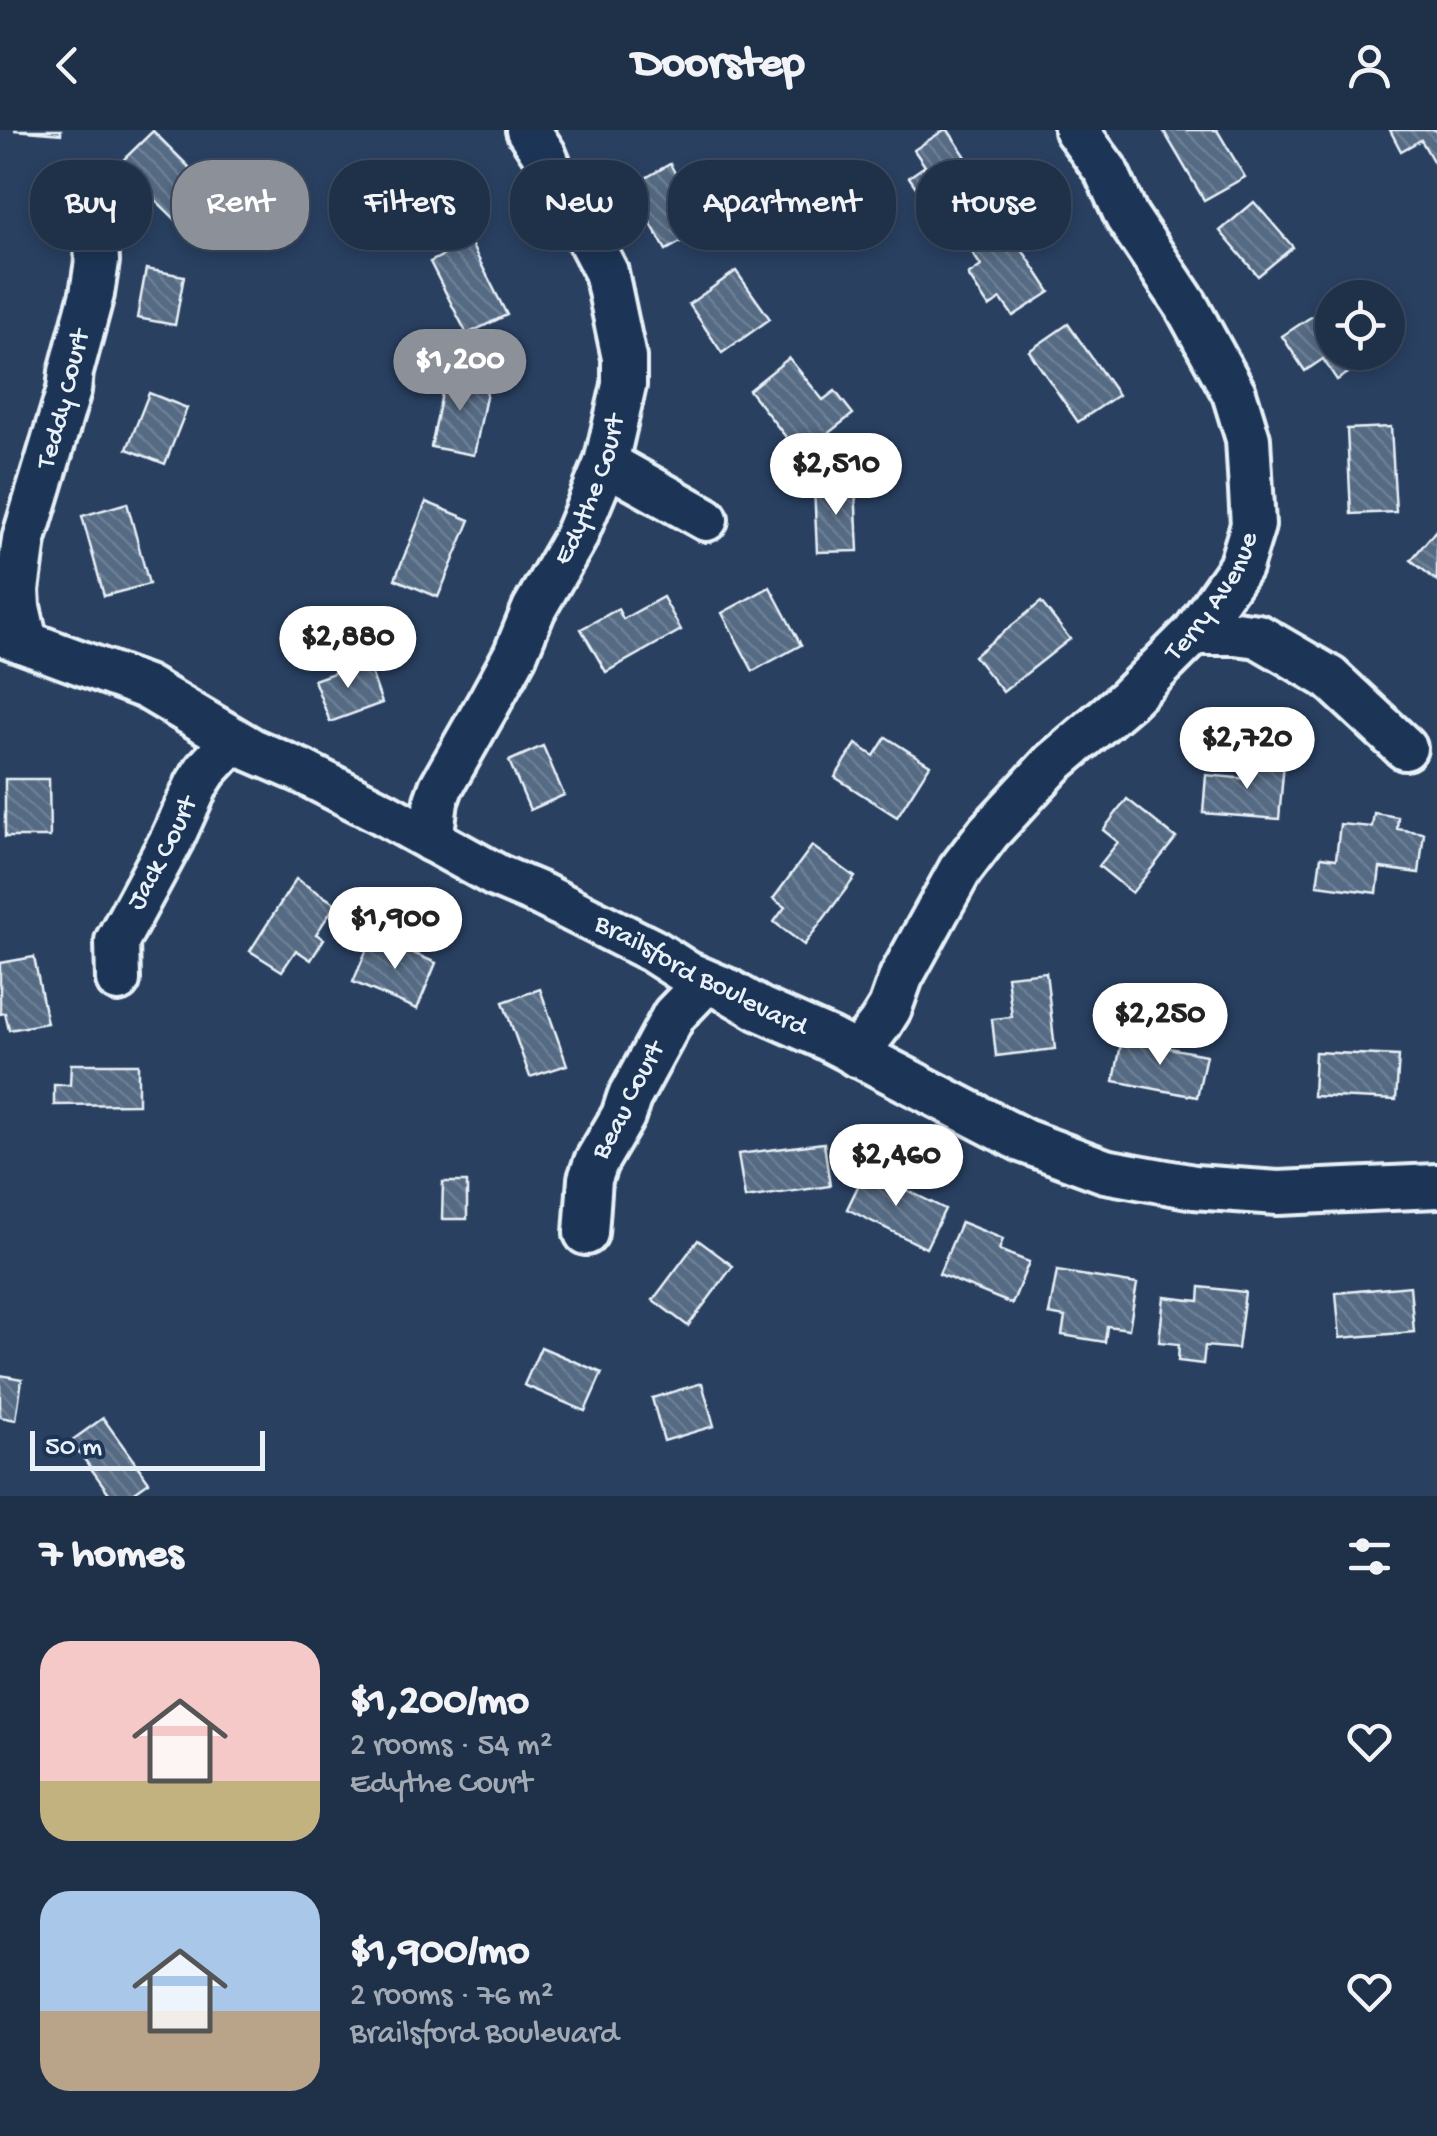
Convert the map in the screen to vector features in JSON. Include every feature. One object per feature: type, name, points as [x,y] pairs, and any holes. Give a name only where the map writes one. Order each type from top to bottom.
[{"type":"street","name":"Edythe Court","points":[[430,840],[441,787],[575,538],[606,463],[624,386],[624,358],[606,272],[581,224],[564,202],[544,154],[528,130]]},
{"type":"street","name":"Terry Avenue","points":[[856,1055],[890,1008],[900,977],[960,870],[989,832],[1053,763],[1126,700],[1194,633],[1240,567],[1253,525],[1248,439],[1234,392],[1186,305],[1127,217],[1106,171],[1076,130]]},
{"type":"street","name":"Teddy Court","points":[[13,638],[24,539],[69,390],[92,294],[96,250]]},
{"type":"street","points":[[606,463],[706,519]]},
{"type":"street","points":[[1194,633],[1258,636],[1330,678],[1406,748]]},
{"type":"street","name":"Brailsford Boulevard","points":[[13,638],[146,687],[234,740],[383,813],[497,876],[653,950],[687,973],[828,1039],[1024,1141],[1104,1171],[1194,1187],[1278,1193],[1437,1186]]},
{"type":"street","name":"Jack Court","points":[[118,980],[118,941],[197,784],[234,740]]},
{"type":"street","name":"Beau Court","points":[[586,1233],[590,1179],[596,1162],[674,1015],[706,982]]},
{"type":"building","points":[[14,130],[61,130],[61,134]]},
{"type":"building","points":[[948,130],[968,160],[921,160],[914,150]]},
{"type":"building","points":[[1163,130],[1217,130],[1245,177],[1204,200]]},
{"type":"building","points":[[1390,130],[1437,130],[1437,168],[1421,140],[1401,151]]},
{"type":"building","points":[[153,131],[182,160],[172,160],[172,216],[152,196],[152,160],[123,160]]},
{"type":"building","points":[[668,165],[666,250],[648,218],[648,177]]},
{"type":"building","points":[[1254,202],[1293,247],[1258,276],[1220,231]]},
{"type":"building","points":[[454,250],[474,250],[507,315],[467,334],[430,262]]},
{"type":"building","points":[[971,250],[1022,250],[1050,292],[1013,316],[1001,299],[989,307],[968,275],[981,266]]},
{"type":"building","points":[[146,269],[184,276],[175,325],[137,318]]},
{"type":"building","points":[[736,271],[770,319],[722,353],[689,304]]},
{"type":"building","points":[[1315,314],[1315,364],[1305,371],[1282,336]]},
{"type":"building","points":[[1068,324],[1118,395],[1078,422],[1029,351]]},
{"type":"building","points":[[789,358],[823,400],[835,391],[853,414],[800,455],[749,390]]},
{"type":"building","points":[[1330,370],[1353,370],[1337,380]]},
{"type":"building","points":[[446,374],[489,382],[474,455],[431,447]]},
{"type":"building","points":[[149,393],[187,408],[165,464],[127,449]]},
{"type":"building","points":[[1391,427],[1396,512],[1351,514],[1347,429]]},
{"type":"building","points":[[855,485],[858,551],[817,552],[814,486]]},
{"type":"building","points":[[426,502],[470,520],[438,597],[395,579]]},
{"type":"building","points":[[127,503],[149,584],[104,596],[82,516]]},
{"type":"building","points":[[1437,529],[1437,581],[1411,560]]},
{"type":"building","points":[[770,587],[801,645],[753,671],[722,613]]},
{"type":"building","points":[[663,597],[681,630],[606,672],[581,629],[618,609],[623,619]]},
{"type":"building","points":[[1041,602],[1070,639],[1003,692],[974,656]]},
{"type":"building","points":[[367,661],[382,703],[330,722],[314,680]]},
{"type":"building","points":[[886,737],[930,765],[897,817],[835,777],[856,744],[874,756]]},
{"type":"building","points":[[543,746],[564,795],[530,810],[509,761]]},
{"type":"building","points":[[1249,759],[1284,762],[1279,819],[1203,813],[1206,775],[1248,779]]},
{"type":"building","points":[[5,779],[49,779],[50,837],[5,837]]},
{"type":"building","points":[[1127,799],[1176,838],[1132,893],[1099,866],[1118,842],[1103,830]]},
{"type":"building","points":[[1374,813],[1398,817],[1397,829],[1424,833],[1419,873],[1380,868],[1377,893],[1317,885],[1321,857],[1336,859],[1340,824],[1372,827]]},
{"type":"building","points":[[812,846],[855,877],[804,945],[774,922],[785,907],[773,899]]},
{"type":"building","points":[[296,879],[336,904],[316,934],[324,939],[311,960],[296,950],[282,971],[250,951]]},
{"type":"building","points":[[373,935],[436,963],[417,1009],[353,982]]},
{"type":"building","points":[[34,957],[47,1023],[9,1030],[5,1013],[0,1014],[0,963]]},
{"type":"building","points":[[1046,972],[1055,1049],[996,1056],[992,1019],[1012,1017],[1007,976]]},
{"type":"building","points":[[540,989],[567,1065],[530,1077],[503,1002]]},
{"type":"building","points":[[1122,1039],[1206,1055],[1197,1097],[1114,1081]]},
{"type":"building","points":[[1315,1052],[1399,1056],[1396,1100],[1313,1096]]},
{"type":"building","points":[[71,1064],[138,1064],[138,1104],[54,1105],[54,1085],[70,1085]]},
{"type":"building","points":[[824,1143],[830,1186],[745,1198],[738,1154]]},
{"type":"building","points":[[866,1170],[945,1209],[926,1248],[847,1209]]},
{"type":"building","points":[[443,1182],[467,1182],[467,1219],[442,1219]]},
{"type":"building","points":[[961,1222],[1003,1239],[999,1250],[1029,1262],[1012,1304],[939,1274]]},
{"type":"building","points":[[698,1240],[733,1266],[688,1326],[653,1300]]},
{"type":"building","points":[[1057,1271],[1137,1284],[1129,1329],[1107,1326],[1105,1342],[1062,1335],[1065,1317],[1049,1314]]},
{"type":"building","points":[[1410,1286],[1414,1332],[1340,1338],[1336,1293]]},
{"type":"building","points":[[1200,1287],[1245,1292],[1238,1349],[1205,1346],[1203,1364],[1178,1361],[1179,1344],[1159,1342],[1164,1297],[1199,1301]]},
{"type":"building","points":[[541,1347],[602,1373],[585,1411],[524,1385]]},
{"type":"building","points":[[0,1375],[22,1379],[16,1420],[0,1417]]},
{"type":"building","points":[[702,1383],[714,1426],[664,1441],[652,1398]]},
{"type":"building","points":[[103,1418],[149,1482],[129,1496],[111,1496],[71,1441]]}]
